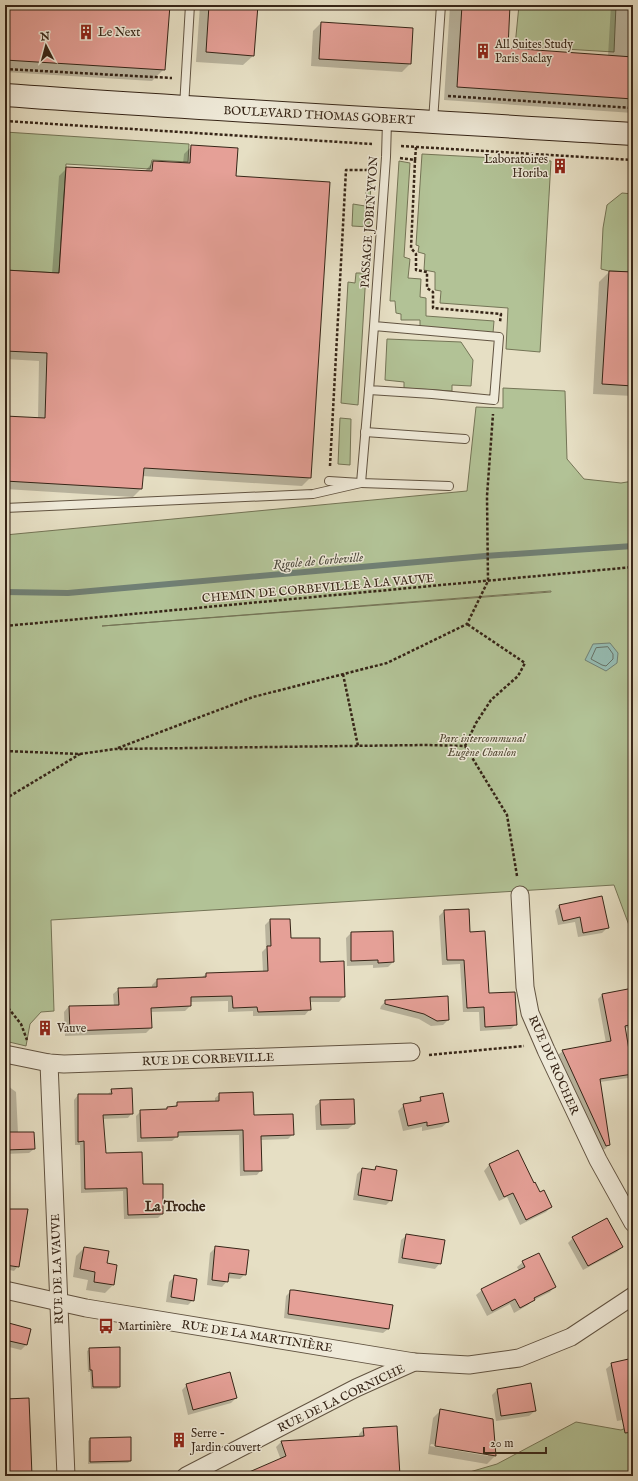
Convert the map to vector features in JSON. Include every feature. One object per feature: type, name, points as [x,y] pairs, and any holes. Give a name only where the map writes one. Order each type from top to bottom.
[{"type":"main road","name":"BOULEVARD THOMAS GOBERT","points":[[5,95],[184,108],[633,134]]},
{"type":"street","name":"RUE DU ROCHER","points":[[520,895],[525,987],[530,1013],[598,1160],[633,1222]]},
{"type":"street","name":"RUE DE CORBEVILLE","points":[[5,1054],[41,1061],[72,1064],[411,1052]]},
{"type":"street","name":"RUE DE LA VAUVE","points":[[41,1061],[59,1302],[66,1476]]},
{"type":"street","name":"RUE DE LA MARTINIÈRE","points":[[5,1290],[86,1308],[414,1362]]},
{"type":"street","name":"RUE DE LA CORNICHE","points":[[186,1476],[356,1388],[414,1362],[469,1364],[519,1358],[571,1336],[633,1296]]},
{"type":"lane","points":[[184,108],[190,5]]},
{"type":"lane","points":[[433,122],[441,5]]},
{"type":"lane","name":"PASSAGE JOBIN YVON","points":[[361,483],[370,390],[386,157],[387,120]]},
{"type":"lane","points":[[370,390],[494,400],[499,338],[374,326]]},
{"type":"lane","points":[[365,432],[465,439]]},
{"type":"lane","points":[[329,481],[449,486]]},
{"type":"lane","points":[[5,508],[313,494],[361,483]]},
{"type":"path","points":[[5,69],[186,79]]},
{"type":"path","points":[[436,95],[633,108]]},
{"type":"path","points":[[5,121],[633,160]]},
{"type":"path","points":[[416,147],[411,248],[416,254],[416,270],[427,272],[427,288],[433,292],[433,308],[501,314],[499,338]]},
{"type":"path","points":[[386,157],[415,160]]},
{"type":"path","points":[[329,481],[346,170],[385,170]]},
{"type":"path","points":[[115,749],[253,697],[387,663],[467,624],[488,582],[487,496],[494,400]]},
{"type":"path","name":"CHEMIN DE CORBEVILLE À LA VAUVE","points":[[5,626],[488,582],[633,567]]},
{"type":"path","points":[[465,746],[476,723],[491,700],[518,676],[524,663],[467,624]]},
{"type":"path","points":[[343,674],[358,746]]},
{"type":"path","points":[[5,751],[80,754],[115,749],[424,745],[465,746]]},
{"type":"path","points":[[465,746],[507,815],[520,895]]},
{"type":"path","points":[[5,799],[80,754]]},
{"type":"path","points":[[5,1004],[21,1024],[41,1061]]},
{"type":"path","points":[[411,1052],[432,1056],[527,1046]]},
{"type":"green space","points":[[519,5],[616,5],[614,52],[515,46]]},
{"type":"green space","points":[[5,132],[189,144],[188,162],[152,160],[150,169],[66,164],[59,273],[5,270]]},
{"type":"green space","points":[[422,154],[551,161],[540,352],[506,349],[508,308],[440,303],[441,291],[435,290],[435,272],[424,270],[425,254],[418,252],[419,246],[416,245]]},
{"type":"green space","points":[[399,161],[410,163],[404,257],[410,259],[408,278],[421,279],[420,297],[426,298],[426,316],[494,321],[493,333],[420,328],[420,320],[401,320],[401,314],[396,313],[395,301],[390,301]]},
{"type":"green space","points":[[367,181],[371,181],[369,227],[352,226],[353,204],[365,206]]},
{"type":"green space","points":[[622,193],[633,194],[633,272],[609,271],[601,269],[603,228],[607,205]]},
{"type":"green space","points":[[356,273],[366,273],[358,405],[341,403],[348,282],[355,283]]},
{"type":"green space","points":[[387,339],[461,342],[473,360],[471,386],[452,385],[452,391],[404,388],[404,382],[385,380]]},
{"type":"green space","name":"Parc intercommunal Eugène Chanlon","points":[[503,388],[565,391],[567,459],[584,479],[621,483],[633,481],[633,936],[614,885],[51,920],[54,1011],[41,1012],[30,1024],[26,1046],[5,1041],[5,535],[467,491],[476,407],[503,408]],"holes":[[[551,591],[551,592],[102,626]]]},
{"type":"green space","points":[[340,418],[351,419],[350,465],[338,464]]},
{"type":"green space","points":[[576,1422],[621,1430],[633,1425],[633,1476],[456,1476],[497,1464]]},
{"type":"water","points":[[610,643],[618,653],[617,663],[606,671],[585,660],[593,644]]},
{"type":"building","name":"Le Next","points":[[5,5],[170,5],[165,70],[5,60]]},
{"type":"building","points":[[209,5],[258,5],[254,56],[206,52]]},
{"type":"building","name":"All Suites Study Paris Saclay","points":[[462,5],[510,5],[508,48],[633,57],[633,99],[457,87]]},
{"type":"building","points":[[321,22],[413,28],[411,64],[319,59]]},
{"type":"building","points":[[191,145],[238,148],[236,176],[330,182],[311,478],[144,468],[142,489],[5,481],[5,416],[45,418],[47,353],[5,351],[5,270],[59,273],[66,167],[152,171],[153,161],[190,163]]},
{"type":"building","points":[[609,271],[633,272],[633,386],[602,384]]},
{"type":"building","points":[[602,896],[609,928],[583,933],[580,917],[563,921],[559,905]]},
{"type":"building","points":[[469,909],[470,932],[485,931],[489,993],[515,992],[517,1025],[485,1027],[484,1007],[467,1008],[464,960],[447,960],[444,910]]},
{"type":"building","points":[[270,919],[290,919],[291,938],[320,938],[320,962],[344,961],[345,997],[310,997],[311,1010],[258,1012],[257,1007],[233,1008],[232,996],[191,997],[191,1006],[151,1008],[152,1028],[70,1031],[69,1006],[119,1005],[118,988],[157,987],[157,979],[206,977],[206,973],[268,971],[267,946],[271,946]]},
{"type":"building","points":[[393,931],[394,962],[378,963],[378,960],[351,961],[351,932]]},
{"type":"building","points":[[633,988],[633,1024],[625,1026],[633,1074],[600,1079],[610,1145],[606,1146],[562,1050],[611,1041],[602,994]]},
{"type":"building","points":[[448,996],[449,1020],[437,1021],[424,1014],[385,1004],[385,1000]]},
{"type":"building","points":[[132,1088],[133,1114],[103,1115],[106,1153],[142,1152],[143,1184],[163,1184],[163,1214],[128,1215],[127,1188],[85,1189],[84,1141],[78,1142],[78,1094],[112,1094],[111,1089]]},
{"type":"building","points":[[253,1092],[254,1115],[293,1114],[294,1135],[261,1136],[262,1171],[244,1171],[243,1130],[178,1132],[178,1137],[141,1138],[140,1110],[167,1109],[167,1107],[177,1106],[177,1102],[219,1101],[219,1093]]},
{"type":"building","points":[[443,1093],[449,1122],[427,1126],[427,1122],[408,1126],[403,1104],[421,1101],[420,1097]]},
{"type":"building","points":[[354,1099],[355,1124],[321,1125],[320,1100]]},
{"type":"building","points":[[5,1132],[34,1132],[35,1149],[5,1150]]},
{"type":"building","points":[[518,1150],[534,1183],[535,1182],[540,1192],[544,1190],[552,1207],[526,1220],[513,1193],[504,1197],[489,1164]]},
{"type":"building","points":[[376,1166],[397,1170],[392,1201],[358,1195],[362,1168],[375,1170]]},
{"type":"building","points":[[5,1209],[28,1209],[19,1267],[5,1265]]},
{"type":"building","points":[[607,1218],[623,1247],[588,1266],[572,1237]]},
{"type":"building","points":[[406,1234],[445,1240],[441,1264],[402,1258]]},
{"type":"building","points":[[215,1246],[249,1250],[246,1275],[229,1273],[228,1282],[212,1280]]},
{"type":"building","points":[[84,1247],[109,1251],[107,1263],[117,1265],[114,1285],[94,1282],[95,1272],[80,1269]]},
{"type":"building","points":[[539,1253],[556,1287],[534,1298],[535,1300],[520,1308],[515,1299],[492,1311],[481,1289],[525,1267],[522,1261]]},
{"type":"building","points":[[174,1275],[197,1279],[194,1301],[171,1297]]},
{"type":"building","points":[[290,1290],[393,1305],[389,1329],[288,1314]]},
{"type":"building","points":[[5,1322],[31,1329],[27,1345],[5,1340]]},
{"type":"building","points":[[120,1347],[120,1387],[93,1387],[92,1370],[90,1370],[89,1348]]},
{"type":"building","points":[[633,1358],[633,1432],[625,1433],[611,1363]]},
{"type":"building","points":[[230,1372],[237,1398],[193,1410],[186,1384]]},
{"type":"building","points":[[531,1383],[536,1411],[501,1416],[497,1389]]},
{"type":"building","points":[[29,1398],[32,1476],[7,1476],[5,1399]]},
{"type":"building","points":[[440,1409],[493,1419],[496,1456],[435,1446]]},
{"type":"building","points":[[397,1426],[400,1476],[240,1476],[286,1456],[281,1441],[364,1436],[363,1428]]},
{"type":"building","points":[[131,1437],[131,1461],[90,1462],[90,1438]]},
{"type":"waterway","name":"Rigole de Corbeville","points":[[5,592],[68,593],[485,556],[633,546]]},
{"type":"place","name":"Le Next","points":[[86,32]]},
{"type":"place","name":"All Suites Study Paris Saclay","points":[[483,51]]},
{"type":"place","name":"Laboratoires Horiba","points":[[560,166]]},
{"type":"place","name":"Vauve","points":[[45,1028]]},
{"type":"place","name":"Martinière","points":[[106,1326]]},
{"type":"place","name":"Serre - Jardin couvert","points":[[179,1440]]},
{"type":"district","name":"La Troche","points":[[175,1206]]}]
